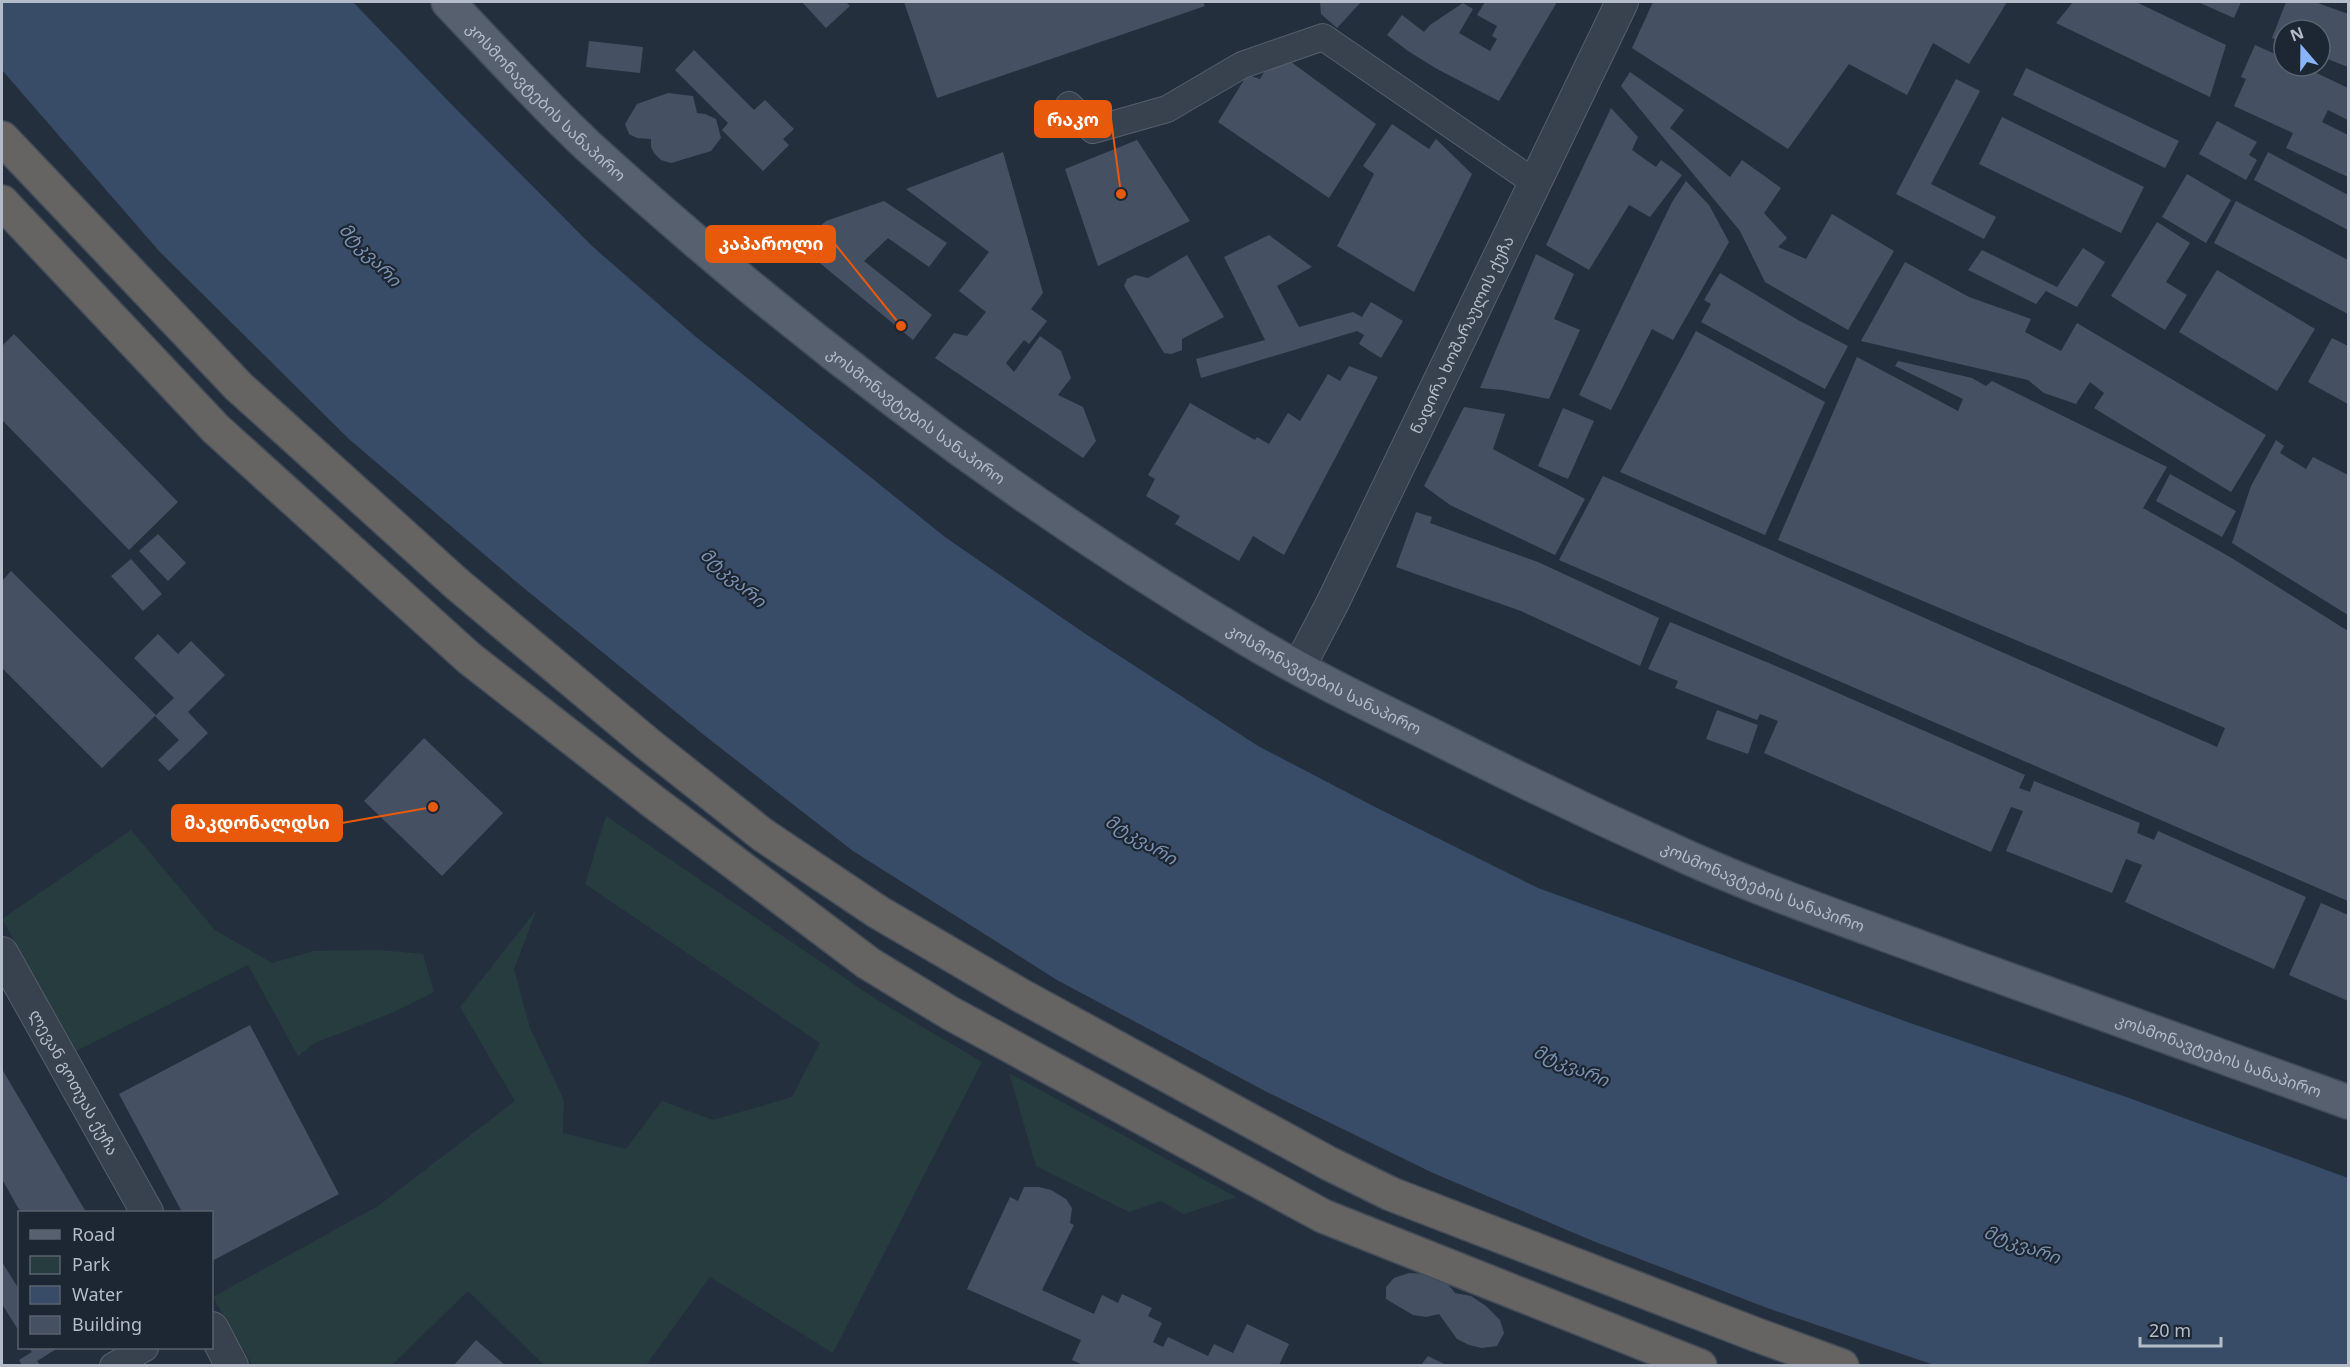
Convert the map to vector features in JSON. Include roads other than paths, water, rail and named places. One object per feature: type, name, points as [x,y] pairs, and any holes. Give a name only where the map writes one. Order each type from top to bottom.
[{"type":"highway","points":[[2,138],[239,387],[457,584],[683,772],[763,835],[849,892],[1020,995],[1328,1163],[1391,1194],[1746,1331],[1842,1365]]},
{"type":"highway","points":[[2,202],[216,429],[469,658],[664,810],[868,963],[950,1013],[1323,1216],[1700,1365]]},
{"type":"main road","name":"კოსმონავტების სანაპირო","points":[[448,2],[586,143],[717,258],[852,368],[913,416],[1071,526],[1253,642],[1379,710],[1542,791],[1693,860],[1856,924],[2349,1102]]},
{"type":"street","name":"ნადირა ხოშარაულის ქუჩა","points":[[1299,667],[1333,602],[1622,2]]},
{"type":"street","points":[[1069,105],[1093,130],[1167,109],[1242,64],[1323,37],[1534,182]]},
{"type":"street","name":"ლევან გოთუას ქუჩა","points":[[2,953],[146,1211]]},
{"type":"street","points":[[213,1330],[232,1365]]},
{"type":"street","points":[[113,1365],[141,1349]]},
{"type":"water","name":"მტკვარი","points":[[2,2],[353,2],[592,246],[696,337],[945,537],[1084,633],[1258,746],[1538,888],[2348,1178],[2348,1365],[1934,1365],[1770,1309],[1593,1241],[1433,1173],[1263,1090],[1057,980],[853,851],[704,735],[514,580],[349,439],[159,251],[2,70]]},
{"type":"place","name":"რაკო","points":[[1121,194]]},
{"type":"place","name":"კაპაროლი","points":[[901,326]]},
{"type":"place","name":"მაკდონალდსი","points":[[433,807]]}]
